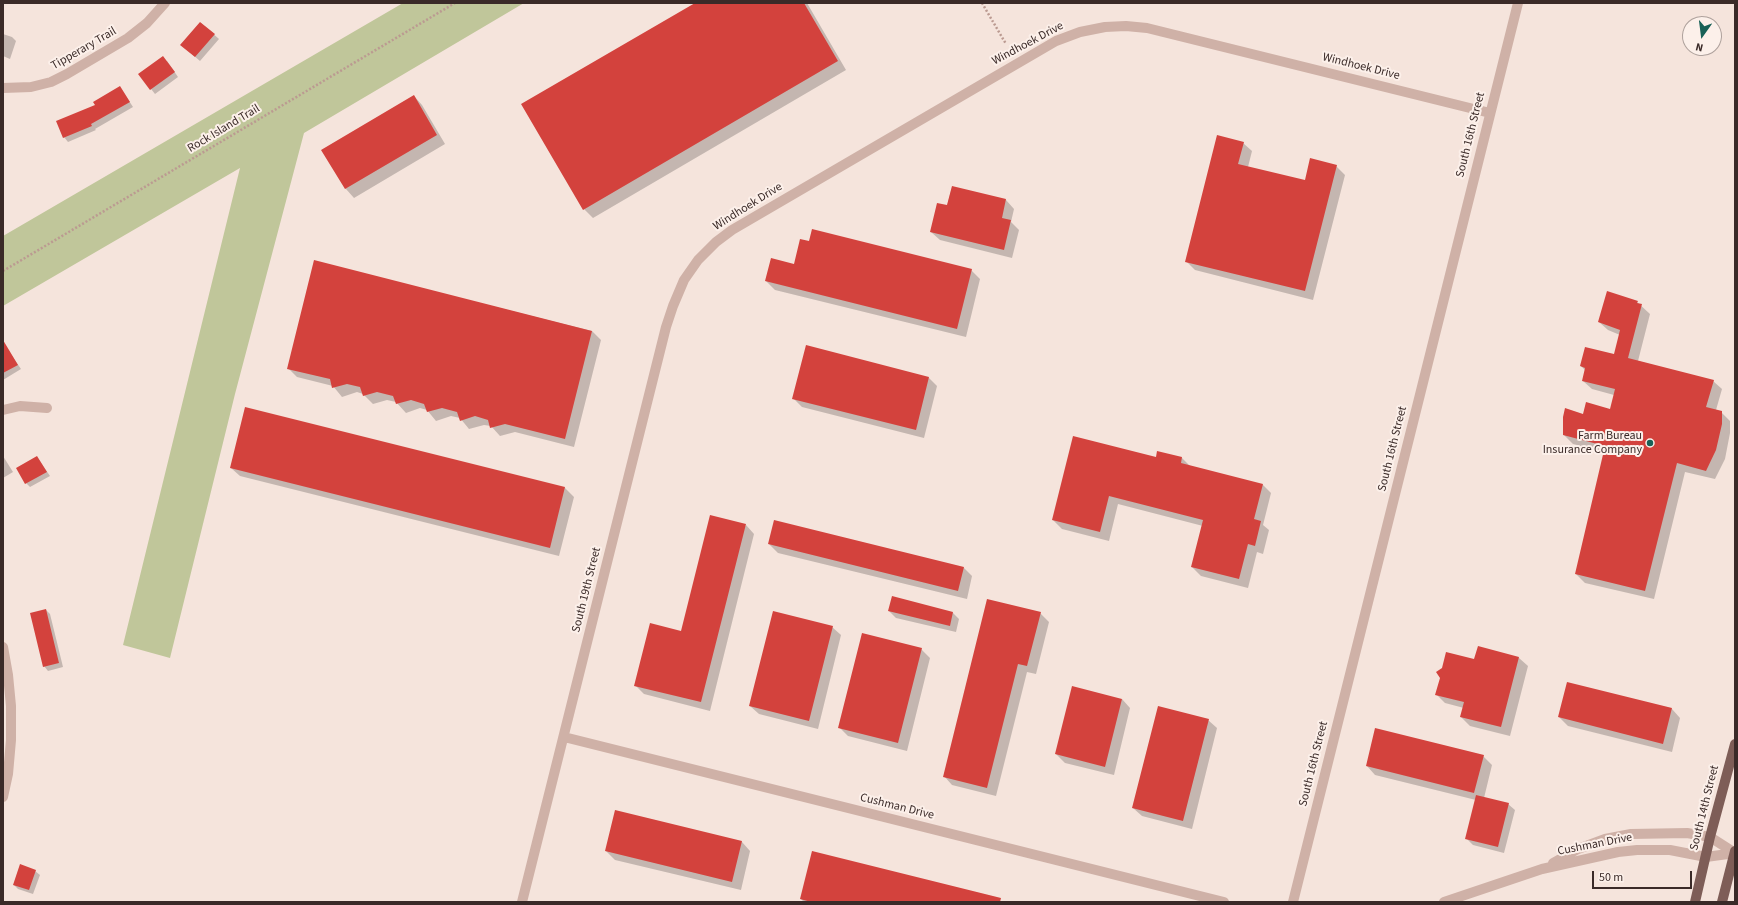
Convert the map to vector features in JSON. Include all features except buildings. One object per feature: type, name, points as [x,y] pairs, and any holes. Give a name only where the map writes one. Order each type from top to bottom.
[{"type":"main road","name":"South 14th Street","points":[[1695,902],[1710,837],[1735,744]]},
{"type":"main road","points":[[1722,902],[1735,852]]},
{"type":"street","name":"Tipperary Trail","points":[[3,88],[31,87],[51,82],[67,74],[128,38],[147,22],[165,3]]},
{"type":"street","name":"South 16th Street","points":[[1293,902],[1518,3]]},
{"type":"street","name":"Windhoek Drive","points":[[682,285],[698,260],[716,242],[732,230],[1056,40],[1080,32],[1105,27],[1126,26],[1147,28],[1490,113]]},
{"type":"street","name":"South 19th Street","points":[[522,902],[666,327],[682,285]]},
{"type":"street","points":[[3,410],[20,406],[47,408]]},
{"type":"street","points":[[3,646],[8,675],[11,727],[8,774],[3,797]]},
{"type":"street","name":"Cushman Drive","points":[[564,737],[1224,902]]},
{"type":"street","name":"Cushman Drive","points":[[1542,869],[1578,849],[1606,839],[1631,834],[1687,833],[1710,837],[1735,852]]},
{"type":"street","name":"Cushman Drive","points":[[1444,902],[1542,869],[1618,852],[1637,850],[1670,850],[1706,857],[1735,852]]},
{"type":"path","name":"Rock Island Trail","points":[[3,271],[455,3]]},
{"type":"path","points":[[982,3],[1006,44]]},
{"type":"green space","points":[[403,3],[524,3],[304,133],[235,394],[170,658],[123,645],[240,168],[3,306],[3,236]]},
{"type":"place","name":"Farm Bureau Insurance Company","points":[[1650,443]]}]
